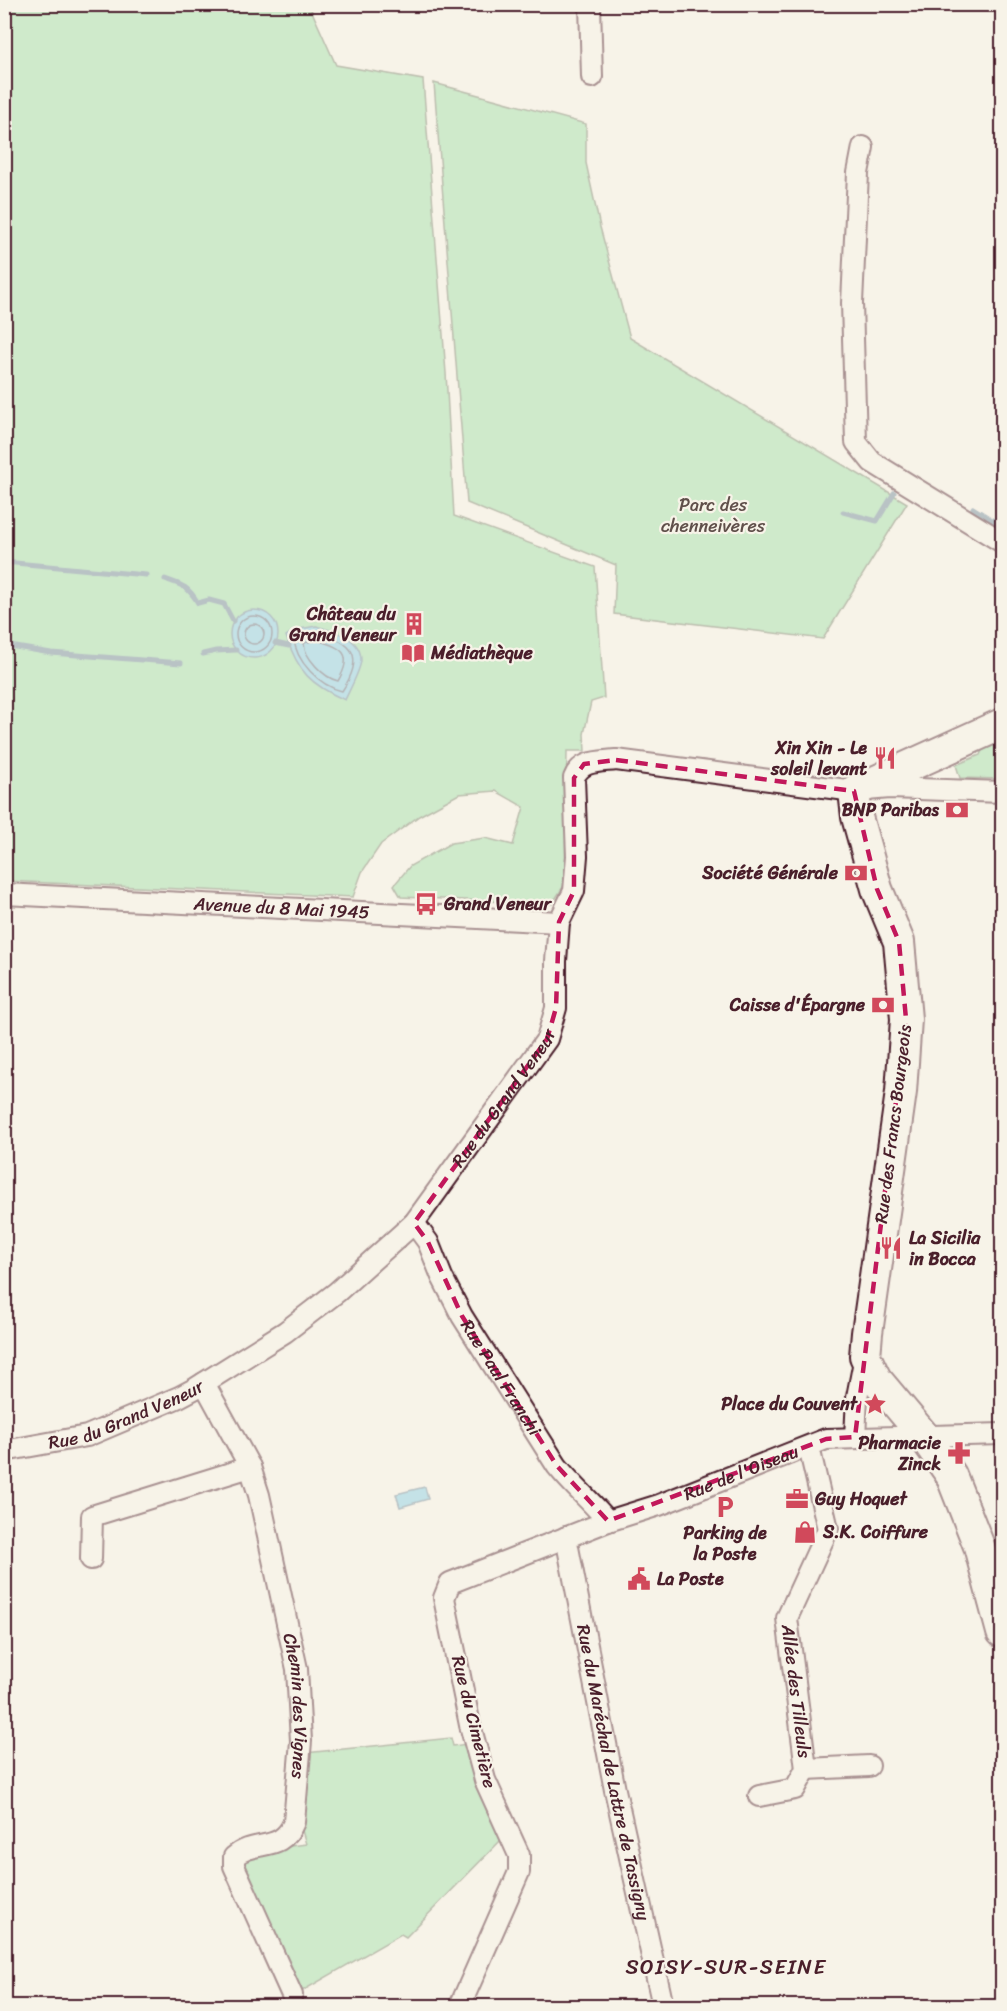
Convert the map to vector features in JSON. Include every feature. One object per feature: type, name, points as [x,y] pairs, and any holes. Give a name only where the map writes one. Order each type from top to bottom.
[{"type":"main road","points":[[854,791],[1002,724]]},
{"type":"main road","name":"Rue des Francs Bourgeois","points":[[854,791],[857,817],[877,889],[898,942],[906,1020],[901,1092],[865,1356]]},
{"type":"main road","points":[[865,1356],[876,1379],[923,1435],[951,1475],[979,1546],[1002,1632]]},
{"type":"street","points":[[590,4],[592,77]]},
{"type":"street","points":[[863,147],[858,173],[852,303],[856,442],[872,462],[1002,542]]},
{"type":"street","points":[[934,754],[930,766],[932,780],[945,789]]},
{"type":"street","name":"Rue du Grand Veneur","points":[[4,1451],[87,1436],[179,1397],[285,1332],[337,1292],[414,1223],[547,1039],[556,1008],[559,922],[574,891],[578,856],[574,777],[584,764],[615,759],[854,791],[890,788],[1002,792]]},
{"type":"street","name":"Avenue du 8 Mai 1945","points":[[4,894],[559,922]]},
{"type":"street","name":"Rue Paul Franchi","points":[[414,1223],[428,1242],[442,1277],[462,1316],[557,1466],[572,1485],[609,1521]]},
{"type":"street","name":"Rue des Francs Bourgeois","points":[[855,1437],[858,1396],[865,1356]]},
{"type":"street","name":"Chemin des Vignes","points":[[204,1383],[250,1467],[259,1495],[297,1669],[301,1741],[294,1822],[289,1833],[281,1839],[241,1851],[234,1857],[234,1866],[292,1995]]},
{"type":"street","name":"Rue de l'Oiseau","points":[[566,1537],[659,1505],[826,1439],[1002,1434]]},
{"type":"street","name":"Allée des Tilleuls","points":[[759,1796],[795,1789],[806,1769],[787,1618],[828,1529],[809,1447]]},
{"type":"street","points":[[92,1558],[92,1516],[250,1467]]},
{"type":"street","name":"Rue du Cimetière","points":[[460,2007],[519,1872],[519,1855],[485,1780],[470,1725],[444,1598],[450,1583],[566,1537]]},
{"type":"street","name":"Rue du Maréchal de Lattre de Tassigny","points":[[566,1537],[615,1790],[663,2007]]},
{"type":"street","name":"Allée des Tilleuls","points":[[806,1769],[869,1766]]},
{"type":"highlighted area","points":[[616,760],[854,791],[877,889],[899,942],[906,1019],[855,1437],[826,1439],[608,1521],[557,1466],[462,1316],[428,1242],[414,1223],[547,1039],[556,1008],[559,922],[574,891],[574,778],[584,764]]},
{"type":"green space","points":[[5,5],[309,5],[336,65],[423,80],[446,373],[454,516],[595,567],[604,698],[591,702],[584,734],[585,751],[567,751],[565,884],[552,904],[401,897],[394,885],[410,866],[451,843],[485,838],[513,845],[524,807],[496,791],[459,794],[419,816],[381,844],[362,872],[353,897],[5,881]]},
{"type":"green space","name":"Parc des chenneivères","points":[[434,83],[586,124],[586,163],[600,227],[630,338],[907,503],[823,639],[614,614],[616,565],[467,503]]},
{"type":"green space","points":[[1002,740],[1002,779],[960,778],[956,765],[980,755],[983,748]]},
{"type":"green space","points":[[451,1738],[453,1746],[467,1744],[472,1766],[501,1840],[406,1937],[401,1934],[297,1994],[240,1869],[250,1851],[306,1844],[301,1827],[305,1753]]},
{"type":"water","points":[[254,610],[271,617],[278,634],[271,651],[254,658],[237,651],[230,634],[237,617]]},
{"type":"water","points":[[316,626],[352,640],[360,652],[359,669],[345,700],[323,689],[307,676],[296,659],[286,636],[295,630]]},
{"type":"water","points":[[425,1487],[428,1499],[400,1507],[396,1494]]},
{"type":"waterway","points":[[843,512],[877,521],[894,493]]},
{"type":"waterway","points":[[973,508],[1002,526]]},
{"type":"waterway","points":[[4,562],[146,575]]},
{"type":"waterway","points":[[165,579],[184,587],[198,603],[209,600],[224,604],[233,621]]},
{"type":"waterway","points":[[275,643],[289,646]]},
{"type":"waterway","points":[[4,645],[51,653],[181,663]]},
{"type":"waterway","points":[[203,654],[236,650]]},
{"type":"place","name":"Château du Grand Veneur","points":[[414,624]]},
{"type":"place","name":"Médiathèque","points":[[413,653]]},
{"type":"place","name":"Xin Xin - Le soleil levant","points":[[885,758]]},
{"type":"place","name":"BNP Paribas","points":[[957,810]]},
{"type":"place","name":"Société Générale","points":[[856,873]]},
{"type":"place","name":"Grand Veneur","points":[[426,904]]},
{"type":"place","name":"Caisse d'Épargne","points":[[883,1005]]},
{"type":"place","name":"La Sicilia in Bocca","points":[[891,1248]]},
{"type":"place","name":"Place du Couvent","points":[[875,1404]]},
{"type":"place","name":"Pharmacie Zinck","points":[[959,1453]]},
{"type":"place","name":"Guy Hoquet","points":[[797,1499]]},
{"type":"place","name":"Parking de la Poste","points":[[725,1507]]},
{"type":"place","name":"S.K. Coiffure","points":[[805,1532]]},
{"type":"place","name":"La Poste","points":[[639,1579]]},
{"type":"district","name":"SOISY-SUR-SEINE","points":[[726,1967]]}]
